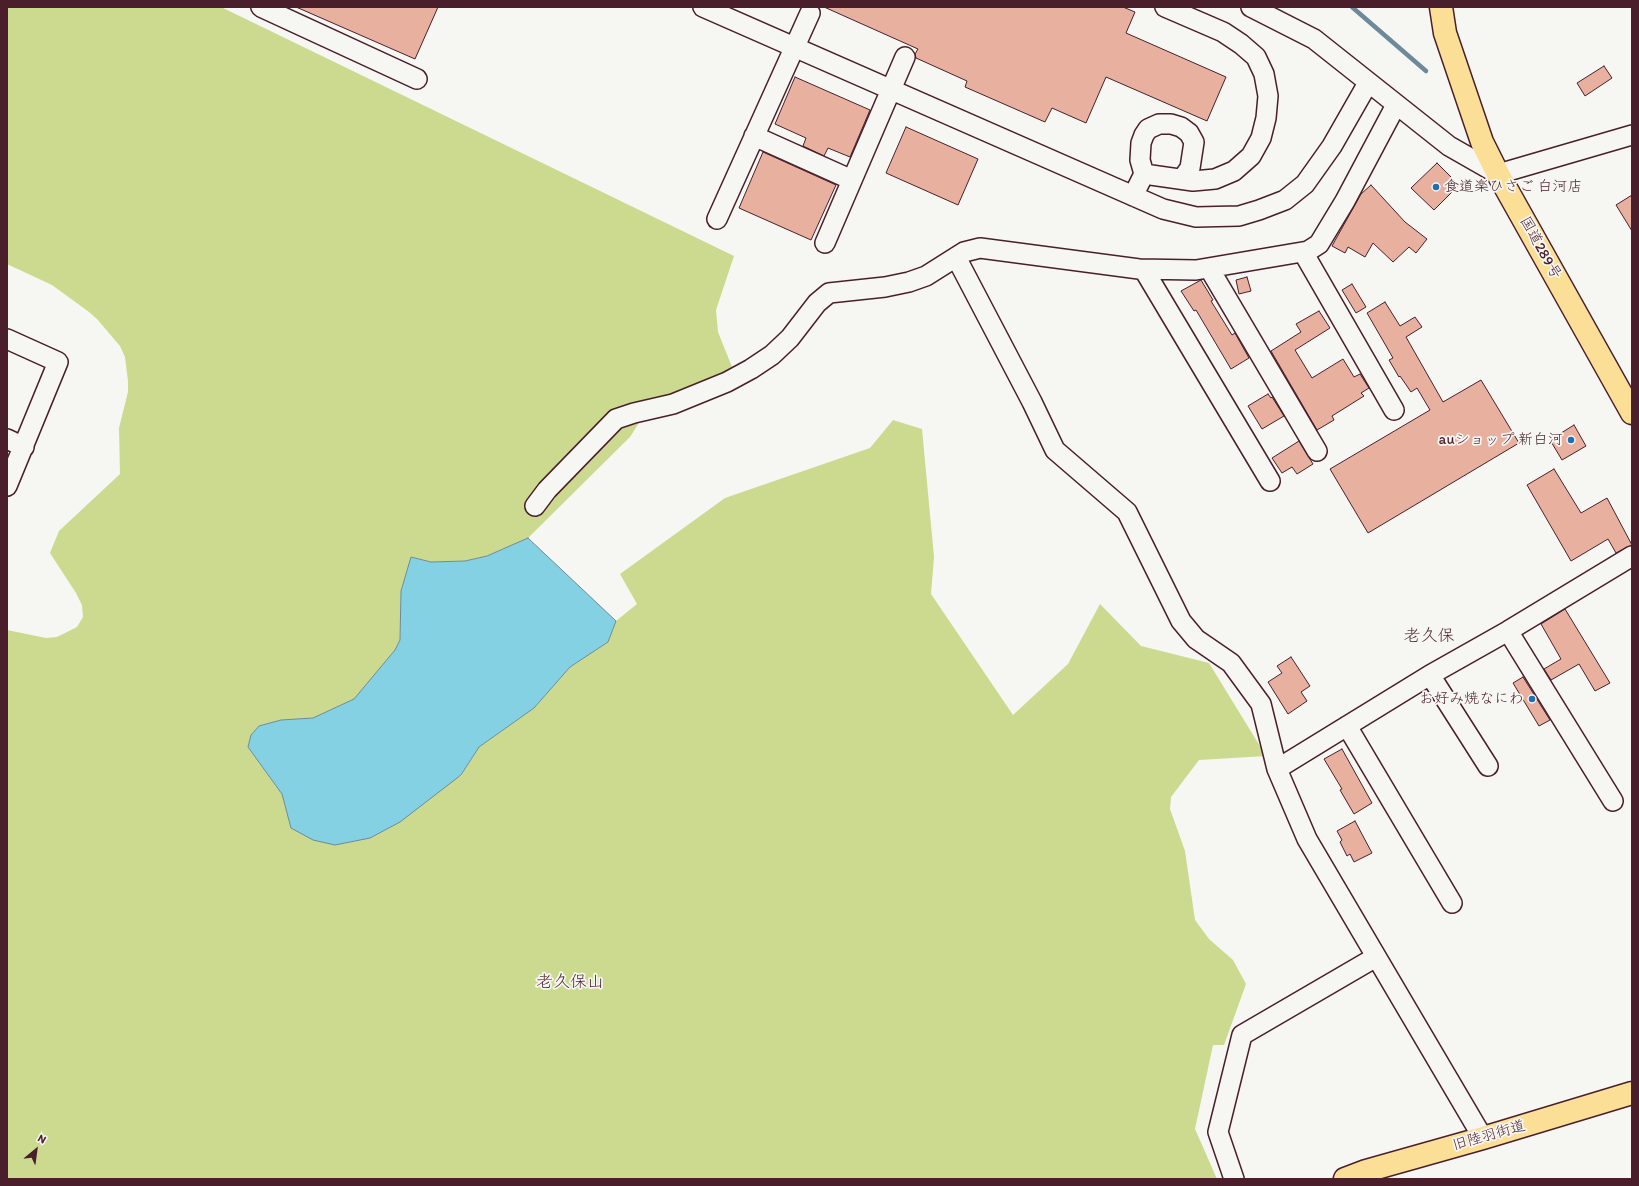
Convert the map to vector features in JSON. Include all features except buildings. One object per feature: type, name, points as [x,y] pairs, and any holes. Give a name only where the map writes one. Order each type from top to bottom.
[{"type":"highway","name":"国道289号","points":[[1441,7],[1445,33],[1482,142],[1498,174],[1630,406]]},
{"type":"highway","name":"旧陸羽街道","points":[[1345,1179],[1366,1171],[1483,1138],[1632,1093]]},
{"type":"street","points":[[261,7],[417,79]]},
{"type":"street","points":[[703,7],[1133,196],[1164,209],[1196,217],[1239,216],[1285,200],[1305,184],[1332,146],[1368,83]]},
{"type":"street","points":[[1144,174],[1193,181],[1215,179],[1234,171],[1251,156],[1261,138],[1266,118],[1268,96],[1264,74],[1256,57],[1241,44],[1223,32],[1165,7]]},
{"type":"street","points":[[1251,7],[1314,39],[1449,146],[1498,174],[1632,135]]},
{"type":"street","points":[[717,219],[810,12]]},
{"type":"street","points":[[825,243],[905,57]]},
{"type":"street","points":[[535,506],[547,490],[616,419],[634,413],[673,404],[727,382],[751,369],[772,355],[790,338],[817,303],[829,293],[885,287],[909,282],[926,276],[964,252],[980,248],[1144,270],[1196,270],[1308,251],[1319,244],[1345,201],[1396,104]]},
{"type":"street","points":[[1133,196],[1144,174],[1140,160],[1141,143],[1148,129],[1159,124],[1171,124],[1180,127],[1189,133],[1194,142],[1190,168],[1182,180]]},
{"type":"street","points":[[754,136],[852,180]]},
{"type":"street","points":[[1302,252],[1394,410]]},
{"type":"street","points":[[956,256],[1032,402],[1055,450],[1127,512],[1181,621],[1196,639],[1231,664],[1260,704],[1277,768],[1307,839],[1483,1138]]},
{"type":"street","points":[[1209,268],[1317,451]]},
{"type":"street","points":[[1144,270],[1270,481]]},
{"type":"street","points":[[7,339],[58,362],[15,443],[7,486]]},
{"type":"street","points":[[1277,768],[1430,675],[1508,631],[1632,556]]},
{"type":"street","points":[[1508,631],[1613,801]]},
{"type":"street","points":[[1430,675],[1488,766]]},
{"type":"street","points":[[1347,726],[1452,903]]},
{"type":"street","points":[[1234,1179],[1218,1132],[1242,1035],[1376,957]]},
{"type":"green space","points":[[7,7],[221,7],[734,256],[716,310],[718,332],[734,372],[652,402],[630,437],[528,538],[487,556],[465,561],[431,562],[411,557],[401,591],[400,640],[395,650],[354,699],[313,718],[281,720],[259,726],[251,735],[248,747],[282,794],[291,828],[461,776],[479,747],[534,708],[570,667],[608,642],[616,621],[637,604],[620,574],[725,498],[870,448],[893,420],[922,429],[934,557],[931,594],[1013,715],[1068,664],[1100,604],[1141,646],[1209,663],[1266,756],[1199,760],[1171,797],[1170,809],[1185,851],[1195,920],[1209,939],[1233,960],[1246,984],[1224,1045],[1213,1045],[1195,1129],[1217,1179],[7,1179],[7,630],[46,638],[57,637],[77,627],[83,617],[82,605],[76,593],[50,553],[59,531],[120,474],[119,428],[128,392],[128,381],[125,357],[120,346],[97,319],[52,285],[7,264]]},
{"type":"water","points":[[528,538],[616,621],[608,642],[570,667],[534,708],[479,747],[461,775],[400,822],[370,838],[335,845],[313,840],[291,828],[282,794],[248,747],[251,735],[259,726],[281,720],[313,718],[354,699],[395,650],[400,640],[401,591],[411,557],[431,562],[465,561],[487,556]]},
{"type":"waterway","points":[[1352,7],[1426,71]]},
{"type":"place","name":"食道楽ひさご 白河店","points":[[1436,187]]},
{"type":"place","name":"auショップ 新白河","points":[[1571,440]]},
{"type":"place","name":"お好み焼なにわ","points":[[1532,699]]},
{"type":"district","name":"老久保","points":[[1429,637]]},
{"type":"district","name":"老久保山","points":[[570,983]]}]
